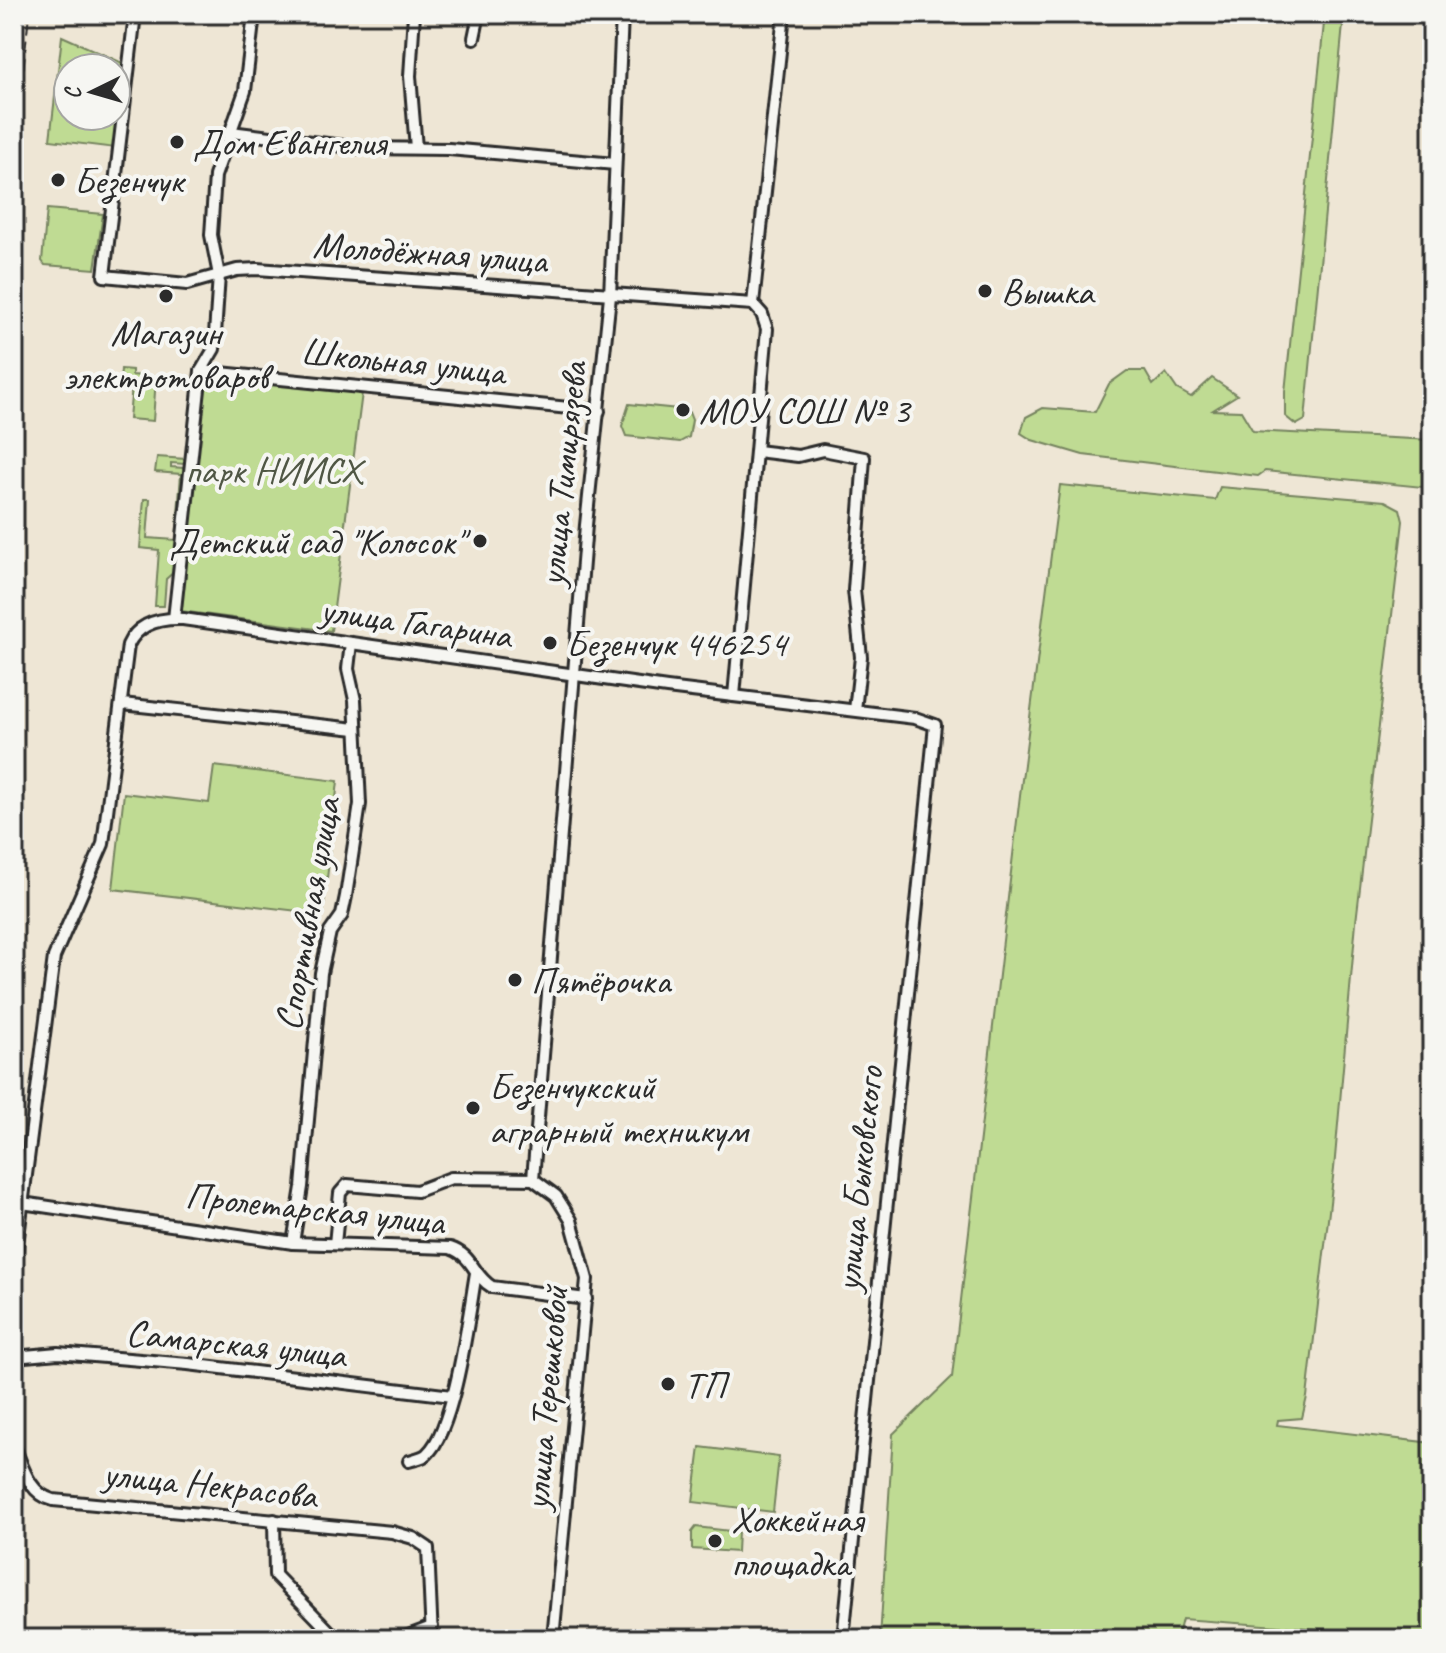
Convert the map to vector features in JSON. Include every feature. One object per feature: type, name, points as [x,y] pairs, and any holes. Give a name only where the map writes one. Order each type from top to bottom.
[{"type":"street","name":"Молодёжная улица","points":[[135,14],[104,276],[187,284],[257,269],[753,304]]},
{"type":"street","points":[[14,1268],[54,957],[103,844],[131,639],[151,623],[174,619],[201,371],[214,349],[219,275],[211,235],[213,187],[217,163],[245,91],[254,14]]},
{"type":"street","points":[[414,14],[410,76],[416,148]]},
{"type":"street","points":[[474,38],[479,14]]},
{"type":"street","name":"улица Тимирязева","points":[[533,1179],[573,675],[610,296],[622,14]]},
{"type":"street","points":[[734,696],[767,329],[762,314],[753,304],[784,14]]},
{"type":"street","points":[[231,132],[360,148],[532,154],[615,164]]},
{"type":"street","name":"Школьная улица","points":[[201,371],[599,411]]},
{"type":"street","points":[[757,451],[798,456],[823,450],[864,458],[854,590],[861,657],[855,710]]},
{"type":"street","name":"улица Гагарина","points":[[174,619],[573,675],[915,718],[935,725]]},
{"type":"street","name":"Спортивная улица","points":[[293,1243],[302,1187],[321,973],[330,932],[342,915],[360,804],[356,729],[348,669],[351,643]]},
{"type":"street","points":[[122,704],[356,729]]},
{"type":"street","name":"улица Быковского","points":[[843,1639],[935,725]]},
{"type":"street","points":[[335,1244],[340,1193],[347,1185],[417,1191],[451,1178],[533,1179]]},
{"type":"street","name":"улица Терешковой","points":[[533,1179],[556,1196],[571,1220],[585,1263],[586,1299],[553,1639]]},
{"type":"street","name":"Пролетарская улица","points":[[22,1203],[293,1243],[450,1248],[469,1258],[485,1283],[503,1290],[586,1299]]},
{"type":"street","points":[[409,1461],[426,1455],[441,1433],[452,1396],[476,1273]]},
{"type":"street","name":"Самарская улица","points":[[14,1357],[58,1353],[188,1364],[452,1396]]},
{"type":"street","name":"улица Некрасова","points":[[14,1446],[33,1487],[45,1498],[392,1532],[413,1538],[428,1548],[432,1627]]},
{"type":"street","points":[[274,1520],[275,1575],[337,1639]]},
{"type":"street","points":[[400,1639],[432,1627],[432,1639]]},
{"type":"green space","points":[[1325,14],[1344,14],[1305,420],[1296,425],[1285,416],[1285,392]]},
{"type":"green space","points":[[62,36],[98,52],[60,52]]},
{"type":"green space","points":[[52,123],[52,132],[117,132],[115,148],[50,140]]},
{"type":"green space","points":[[47,209],[103,214],[95,269],[45,265],[42,261]]},
{"type":"green space","points":[[121,369],[132,370],[132,375],[156,377],[153,421],[129,419],[132,384],[120,382]]},
{"type":"green space","points":[[1127,371],[1145,371],[1153,385],[1166,373],[1177,389],[1191,397],[1212,378],[1237,395],[1213,410],[1241,411],[1253,431],[1432,440],[1432,488],[1265,471],[1258,476],[1083,455],[1032,440],[1021,433],[1026,417],[1043,408],[1095,412],[1109,384]]},
{"type":"green space","name":"парк НИИСХ","points":[[205,377],[362,393],[331,631],[180,611]]},
{"type":"green space","points":[[629,404],[688,410],[692,420],[689,437],[680,442],[626,436],[622,426]]},
{"type":"green space","points":[[157,457],[186,459],[185,464],[171,463],[171,467],[184,468],[176,570],[166,579],[164,606],[155,606],[159,550],[140,548],[144,499],[150,499],[147,538],[176,540],[181,474],[155,472]]},
{"type":"green space","points":[[1060,485],[1215,500],[1220,487],[1385,501],[1400,509],[1403,521],[1356,922],[1334,1169],[1307,1397],[1302,1418],[1278,1420],[1277,1425],[1432,1443],[1432,1637],[1182,1619],[1177,1639],[880,1639],[893,1434],[952,1377],[1020,795]]},
{"type":"green space","points":[[214,766],[338,781],[323,914],[113,889],[124,793],[209,803]]},
{"type":"green space","points":[[700,1447],[779,1457],[773,1512],[693,1502]]},
{"type":"green space","name":"Хоккейная площадка","points":[[696,1527],[738,1532],[737,1552],[692,1549],[692,1532]]},
{"type":"railway","points":[[14,158],[29,14]]},
{"type":"place","name":"Дом Евангелия","points":[[177,142]]},
{"type":"place","name":"Безенчук","points":[[58,180]]},
{"type":"place","name":"Вышка","points":[[985,291]]},
{"type":"place","name":"Магазин электротоваров","points":[[166,296]]},
{"type":"place","name":"МОУ СОШ № 3","points":[[683,410]]},
{"type":"place","name":"Детский сад \"Колосок\"","points":[[480,541]]},
{"type":"place","name":"Безенчук 446254","points":[[550,643]]},
{"type":"place","name":"Пятёрочка","points":[[515,980]]},
{"type":"place","name":"Безенчукский аграрный техникум","points":[[473,1108]]},
{"type":"place","name":"ТП","points":[[668,1384]]},
{"type":"place","name":"Хоккейная площадка","points":[[715,1541]]}]
